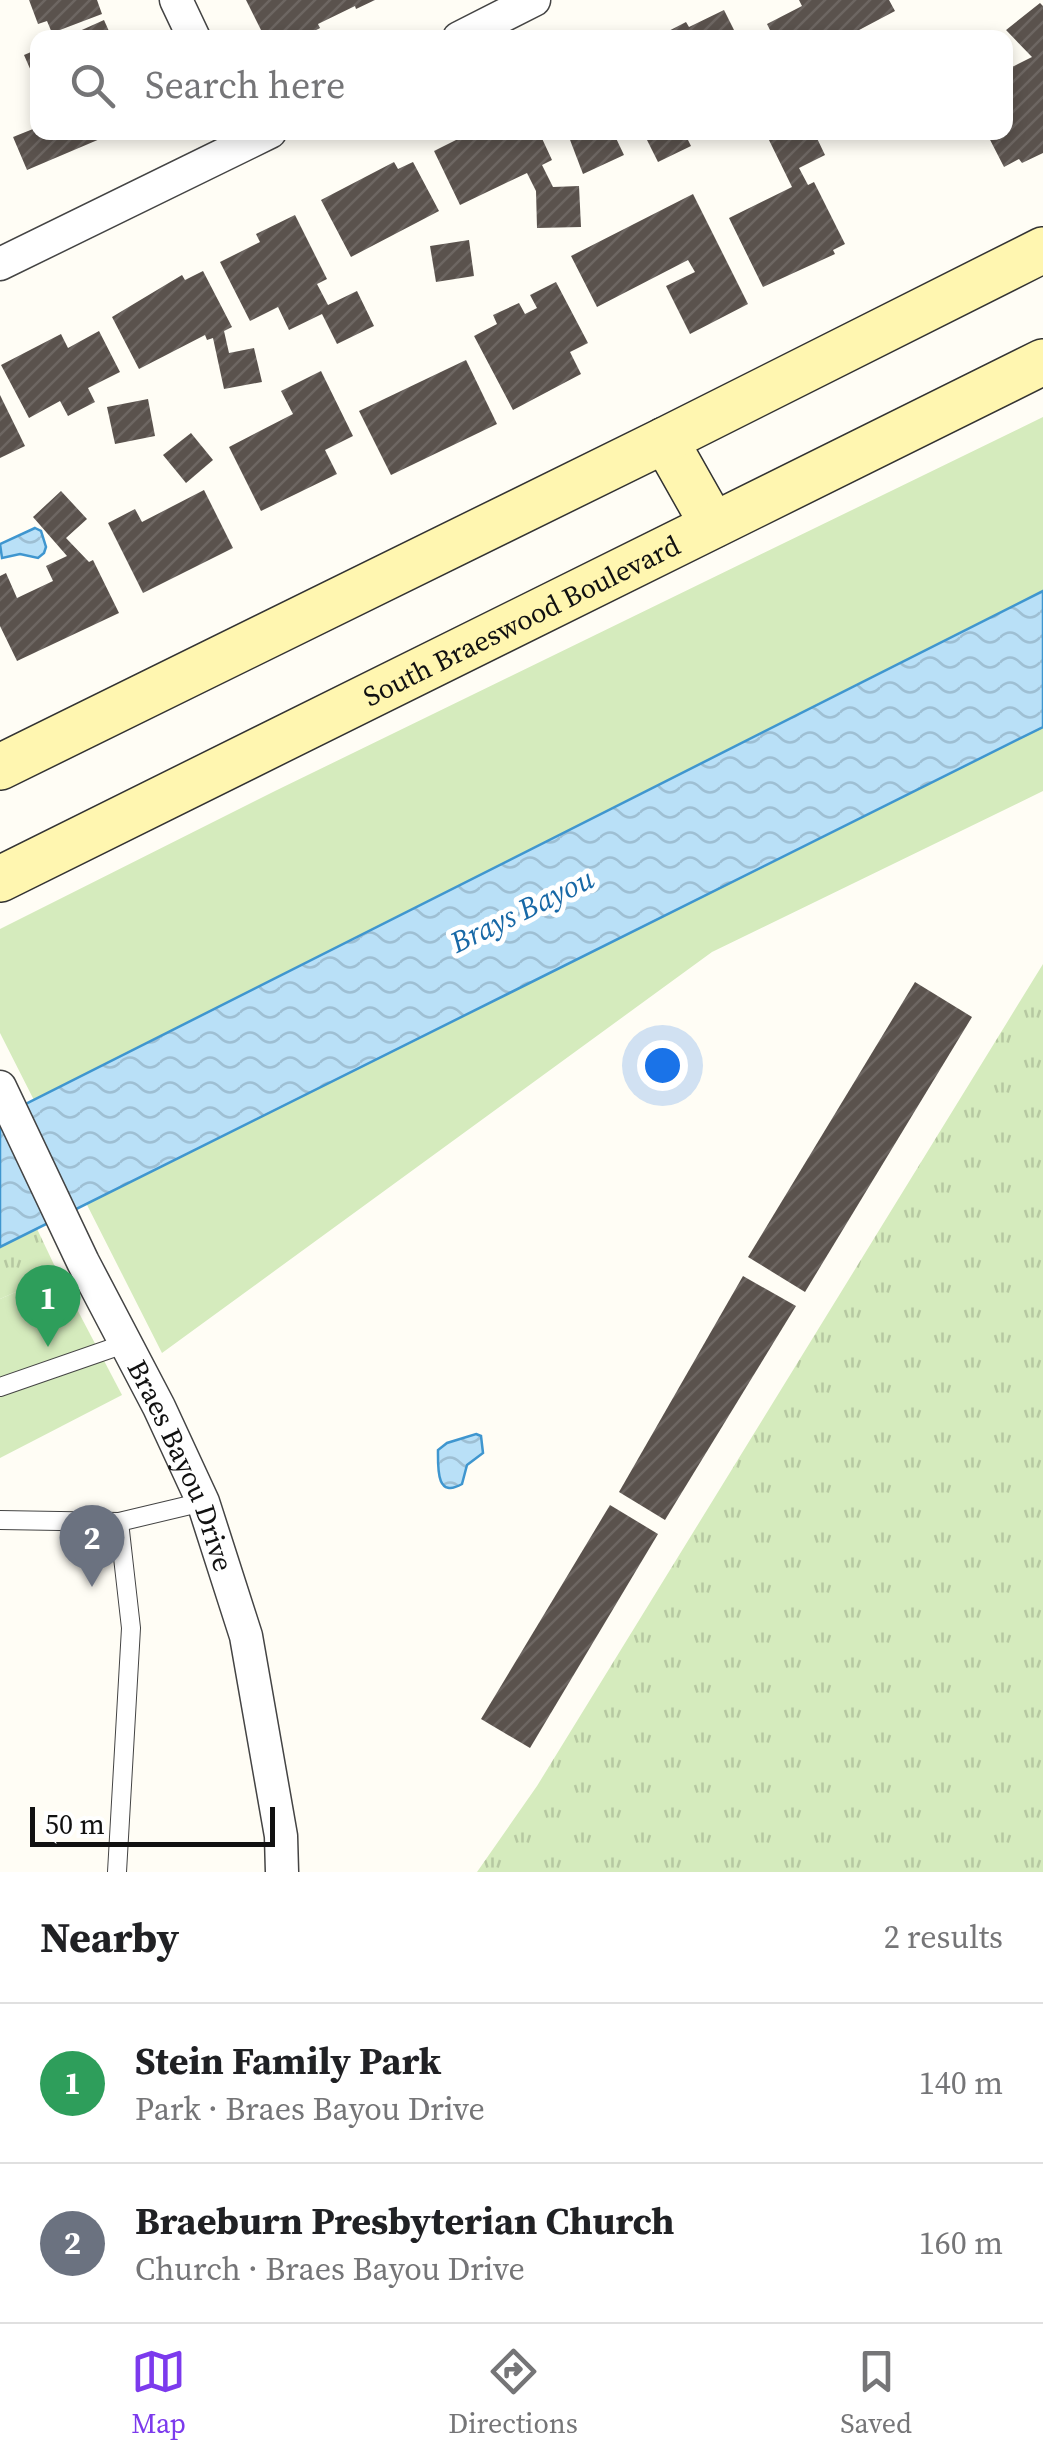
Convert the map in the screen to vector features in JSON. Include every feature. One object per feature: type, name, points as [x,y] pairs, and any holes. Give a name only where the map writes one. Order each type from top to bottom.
[{"type":"main road","points":[[0,767],[1043,250]]},
{"type":"main road","name":"South Braeswood Boulevard","points":[[0,879],[1043,362]]},
{"type":"main road","points":[[666,440],[713,525]]},
{"type":"main road","points":[[0,800],[69,761],[108,714]]},
{"type":"street","points":[[176,0],[190,30]]},
{"type":"street","points":[[475,30],[534,0]]},
{"type":"street","points":[[0,264],[244,140]]},
{"type":"street","name":"Braes Bayou Drive","points":[[0,1086],[203,1502],[246,1636],[281,1836],[282,1872]]},
{"type":"lane","points":[[0,1386],[127,1343]]},
{"type":"lane","points":[[0,1520],[120,1522],[203,1502]]},
{"type":"lane","points":[[118,1872],[132,1628],[120,1522]]},
{"type":"green space","points":[[1043,417],[1043,791],[712,952],[162,1353],[0,1033],[0,929]]},
{"type":"green space","points":[[1043,964],[1043,1872],[477,1872],[537,1786]]},
{"type":"green space","points":[[0,1151],[58,1273],[0,1299]]},
{"type":"green space","points":[[58,1273],[122,1395],[0,1458],[0,1299]]},
{"type":"water","points":[[35,528],[41,531],[44,553],[38,558],[20,554],[2,558],[0,544]]},
{"type":"water","name":"Brays Bayou","points":[[1043,591],[1043,727],[0,1247],[0,1117]]},
{"type":"water","points":[[476,1434],[481,1436],[483,1453],[467,1465],[462,1484],[447,1488],[440,1479],[438,1450]]},
{"type":"building","points":[[29,0],[97,0],[102,14],[60,30],[51,30],[47,21],[38,24]]},
{"type":"building","points":[[246,0],[375,0],[318,24],[320,28],[316,30],[261,30]]},
{"type":"building","points":[[799,0],[889,0],[895,11],[859,30],[770,30],[767,24],[802,6]]},
{"type":"building","points":[[1040,3],[1043,6],[1043,153],[1004,167],[990,140],[1013,140],[1013,66],[1032,57],[1013,37],[1013,30],[1006,30]]},
{"type":"building","points":[[724,10],[734,30],[670,30],[686,22],[689,27]]},
{"type":"building","points":[[104,20],[108,30],[82,30]]},
{"type":"building","points":[[30,130],[30,140],[98,140],[27,170],[13,137]]},
{"type":"building","points":[[456,140],[543,140],[552,160],[542,165],[553,187],[579,186],[581,227],[537,228],[536,191],[527,173],[460,205],[434,151]]},
{"type":"building","points":[[570,140],[617,140],[624,155],[583,174]]},
{"type":"building","points":[[647,140],[688,140],[691,146],[658,162]]},
{"type":"building","points":[[769,140],[818,140],[825,155],[799,168],[808,185],[814,182],[845,244],[833,250],[835,254],[763,287],[729,218],[792,187]]},
{"type":"building","points":[[394,162],[398,169],[413,162],[439,211],[351,257],[321,200]]},
{"type":"building","points":[[693,194],[748,304],[690,334],[666,286],[695,272],[688,260],[597,307],[571,256]]},
{"type":"building","points":[[295,215],[327,279],[317,284],[328,305],[357,291],[374,326],[337,344],[322,314],[289,330],[278,307],[250,321],[220,262],[260,242],[256,234]]},
{"type":"building","points":[[469,240],[474,276],[436,282],[430,246]]},
{"type":"building","points":[[203,271],[232,327],[224,331],[229,353],[254,348],[262,382],[224,389],[213,338],[207,340],[205,335],[139,369],[112,317],[182,275],[185,280]]},
{"type":"building","points":[[556,282],[588,343],[570,352],[581,374],[513,410],[474,336],[497,324],[493,315],[519,303],[525,314],[537,308],[530,295]]},
{"type":"building","points":[[99,331],[120,372],[88,388],[95,402],[68,416],[60,401],[29,418],[1,365],[61,334],[68,348]]},
{"type":"building","points":[[466,360],[497,424],[391,475],[359,411]]},
{"type":"building","points":[[321,371],[353,436],[325,450],[337,474],[261,511],[229,447],[293,414],[281,391]]},
{"type":"building","points":[[0,395],[25,446],[0,458]]},
{"type":"building","points":[[148,399],[155,436],[115,444],[107,407]]},
{"type":"building","points":[[191,433],[213,460],[186,483],[163,455]]},
{"type":"building","points":[[204,490],[233,548],[143,593],[108,523],[135,509],[142,522]]},
{"type":"building","points":[[61,491],[87,519],[66,538],[89,562],[93,560],[119,613],[17,661],[0,626],[0,576],[6,573],[17,598],[53,581],[46,566],[67,556],[33,517]]},
{"type":"building","points":[[915,982],[972,1017],[805,1292],[748,1257]]},
{"type":"building","points":[[743,1276],[796,1306],[665,1520],[619,1492]]},
{"type":"building","points":[[610,1505],[658,1534],[530,1748],[481,1719]]},
{"type":"place","name":"Stein Family Park","points":[[48,1347]]},
{"type":"place","name":"Braeburn Presbyterian Church","points":[[92,1587]]}]
